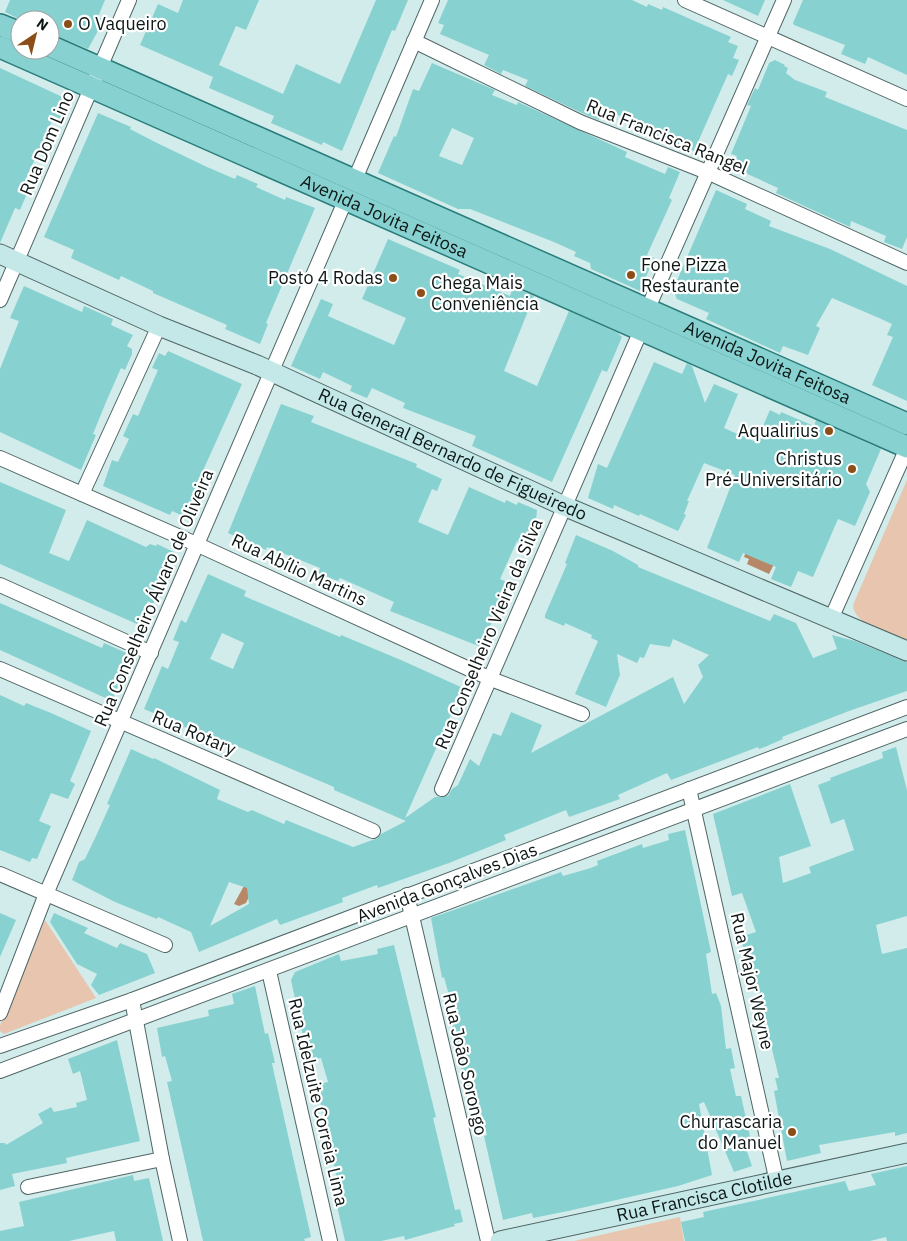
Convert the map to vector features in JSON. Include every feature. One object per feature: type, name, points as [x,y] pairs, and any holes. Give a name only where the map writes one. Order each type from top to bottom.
[{"type":"main road","name":"Avenida Jovita Feitosa","points":[[0,47],[96,77],[355,179],[645,318],[907,447]]},
{"type":"main road","name":"Avenida Jovita Feitosa","points":[[60,53],[96,77],[346,199],[907,424]]},
{"type":"street","name":"Rua Dom Lino","points":[[0,300],[9,258],[96,77],[129,0]]},
{"type":"street","points":[[355,179],[432,0]]},
{"type":"street","points":[[685,0],[907,99]]},
{"type":"street","name":"Rua Conselheiro Vieira da Silva","points":[[442,789],[491,679],[706,172],[784,0]]},
{"type":"street","name":"Rua Francisca Rangel","points":[[414,41],[580,122],[706,172],[907,263]]},
{"type":"street","name":"Rua Conselheiro Álvaro de Oliveira","points":[[0,1012],[46,894],[151,653],[270,371],[346,199]]},
{"type":"street","name":"Rua General Bernardo de Figueiredo","points":[[9,258],[160,326],[270,371],[564,506],[907,651]]},
{"type":"street","points":[[82,494],[160,326]]},
{"type":"street","points":[[831,619],[907,447]]},
{"type":"street","name":"Rua Abílio Martins","points":[[0,458],[196,544],[491,679],[582,714]]},
{"type":"street","points":[[0,585],[151,653]]},
{"type":"street","name":"Rua Rotary","points":[[0,669],[373,831]]},
{"type":"street","points":[[905,708],[907,723]]},
{"type":"street","name":"Avenida Gonçalves Dias","points":[[0,1046],[132,1000],[905,708]]},
{"type":"street","name":"Avenida Gonçalves Dias","points":[[0,1072],[907,729]]},
{"type":"street","name":"Rua Major Weyne","points":[[689,789],[695,808],[777,1182]]},
{"type":"street","points":[[0,874],[166,945]]},
{"type":"street","name":"Rua João Sorongo","points":[[407,895],[488,1241]]},
{"type":"street","name":"Rua Idelzuite Correia Lima","points":[[269,971],[330,1241]]},
{"type":"street","points":[[132,1000],[162,1159],[180,1241]]},
{"type":"street","name":"Rua Francisca Clotilde","points":[[500,1241],[907,1153]]},
{"type":"street","points":[[28,1187],[162,1159]]},
{"type":"shaded area","points":[[907,480],[907,640],[866,623],[859,618],[853,605]]},
{"type":"shaded area","points":[[747,549],[775,562],[769,574],[747,564],[749,559],[744,557]]},
{"type":"shaded area","points":[[245,884],[253,888],[246,903],[239,906],[234,904]]},
{"type":"shaded area","points":[[45,920],[96,998],[4,1034],[0,1031],[0,1025]]},
{"type":"shaded area","points":[[680,1217],[684,1241],[574,1241]]},
{"type":"building","points":[[10,0],[105,0],[98,17],[104,20],[88,49],[60,37],[60,10],[10,10],[10,14],[5,12]]},
{"type":"building","points":[[183,0],[259,0],[246,30],[236,26],[219,65],[283,94],[296,64],[340,84],[376,0],[408,0],[395,31],[392,30],[342,151],[323,142],[322,145],[271,123],[274,116],[209,88],[213,77],[140,45],[158,4],[178,13]]},
{"type":"building","points":[[448,0],[632,0],[647,7],[648,4],[662,10],[663,7],[731,37],[728,42],[738,46],[733,58],[739,60],[732,76],[728,74],[694,151],[627,123],[629,120],[604,109],[599,120],[584,114],[525,86],[528,80],[503,70],[501,74],[484,65],[489,55],[440,34],[444,25],[438,23]]},
{"type":"building","points":[[723,0],[765,0],[758,16]]},
{"type":"building","points":[[803,0],[907,0],[907,75],[868,57],[865,64],[841,54],[845,45],[794,25],[793,23]]},
{"type":"building","points":[[775,60],[788,68],[786,73],[795,80],[827,92],[825,97],[907,130],[907,237],[902,249],[884,242],[886,236],[851,221],[850,227],[776,193],[778,188],[732,167],[737,156],[731,154],[751,106],[747,105],[755,88],[758,90],[769,63]]},
{"type":"building","points":[[432,63],[495,90],[492,95],[517,105],[518,102],[627,152],[625,157],[665,174],[668,167],[680,172],[669,198],[672,200],[647,255],[654,258],[640,291],[591,269],[590,263],[574,256],[576,252],[554,242],[470,209],[458,209],[378,173],[394,136],[396,137],[413,89],[419,91]],"holes":[[[452,128],[474,138],[462,165],[439,156]]]},
{"type":"building","points":[[0,68],[69,100],[58,124],[52,121],[25,181],[31,184],[26,196],[20,210],[15,208],[0,243]]},
{"type":"building","points":[[98,113],[131,127],[130,129],[207,167],[235,179],[237,175],[258,184],[256,187],[285,200],[286,197],[315,208],[266,323],[268,324],[260,344],[225,329],[227,325],[153,293],[153,291],[121,276],[119,280],[71,258],[74,250],[44,237]]},
{"type":"building","points":[[716,190],[747,204],[745,209],[771,221],[769,226],[830,249],[907,286],[907,401],[872,385],[893,337],[887,335],[892,324],[879,318],[832,298],[816,326],[820,328],[808,355],[783,346],[780,353],[706,319],[709,313],[677,299],[673,290]]},
{"type":"building","points":[[388,239],[460,270],[458,274],[510,296],[513,287],[534,296],[504,371],[537,386],[569,311],[618,333],[622,337],[607,372],[602,370],[552,482],[472,446],[476,436],[403,408],[405,403],[372,388],[367,398],[350,391],[352,386],[323,372],[320,379],[291,366],[321,299],[333,304],[328,316],[394,345],[406,318],[362,299]]},
{"type":"building","points":[[24,286],[82,312],[84,306],[113,319],[111,325],[133,335],[127,346],[132,349],[132,354],[125,370],[121,368],[106,402],[93,434],[96,435],[81,470],[0,432],[0,369],[19,321],[10,318]]},
{"type":"building","points":[[168,351],[242,384],[192,495],[199,498],[190,519],[172,511],[170,515],[103,486],[112,460],[118,462],[129,439],[123,436],[133,414],[138,416],[158,370],[152,368],[159,353],[165,356]]},
{"type":"building","points":[[654,362],[682,374],[687,363],[692,366],[705,403],[714,384],[738,394],[724,428],[756,442],[770,410],[780,415],[781,412],[814,426],[816,420],[881,449],[866,484],[870,492],[855,526],[838,519],[813,577],[798,571],[791,587],[771,579],[776,567],[743,553],[739,562],[707,548],[735,475],[704,463],[687,501],[689,501],[684,514],[686,515],[678,531],[640,514],[639,516],[614,505],[613,509],[588,498],[598,464],[607,468]]},
{"type":"building","points":[[281,404],[314,416],[311,422],[417,464],[416,467],[442,479],[437,491],[432,489],[418,522],[448,535],[469,487],[505,503],[506,500],[517,505],[518,502],[537,510],[536,520],[542,523],[531,547],[517,541],[500,579],[509,583],[481,647],[390,611],[394,602],[340,578],[338,581],[318,573],[320,568],[267,547],[266,550],[228,533]]},
{"type":"building","points":[[0,482],[66,510],[49,553],[69,561],[87,520],[146,547],[150,544],[156,546],[157,544],[176,553],[153,604],[148,601],[137,624],[0,564]]},
{"type":"building","points":[[576,535],[613,551],[638,565],[638,567],[770,621],[774,614],[796,623],[813,658],[837,649],[832,635],[855,641],[907,662],[907,691],[782,737],[783,739],[767,746],[759,749],[758,747],[671,780],[667,773],[618,795],[620,799],[569,817],[566,810],[504,835],[506,840],[449,863],[378,888],[377,885],[342,898],[343,902],[280,925],[277,919],[199,952],[191,932],[158,917],[157,919],[115,902],[72,880],[79,862],[85,859],[110,805],[107,804],[131,749],[220,790],[217,799],[248,812],[252,810],[284,824],[286,820],[353,847],[378,838],[381,834],[406,821],[334,790],[334,787],[244,749],[184,727],[182,731],[166,724],[168,719],[144,709],[162,666],[168,669],[179,642],[173,640],[181,620],[186,623],[208,574],[246,591],[244,596],[340,637],[341,635],[401,660],[463,688],[405,818],[435,797],[448,796],[452,789],[458,785],[470,759],[479,766],[493,733],[501,736],[511,712],[542,725],[531,753],[673,677],[684,704],[703,677],[698,665],[709,655],[673,639],[670,647],[650,644],[644,658],[640,657],[637,663],[617,654],[620,675],[606,707],[575,694],[598,641],[591,638],[592,635],[565,623],[564,626],[545,618],[567,564],[565,563]],"holes":[[[222,633],[244,643],[233,669],[210,659]],[[229,882],[247,888],[249,904],[210,926]]]},
{"type":"building","points":[[0,603],[102,648],[104,643],[131,655],[112,701],[0,650]]},
{"type":"building","points":[[0,695],[24,706],[26,703],[91,731],[70,781],[75,784],[68,799],[51,793],[39,821],[51,826],[37,859],[32,858],[30,862],[0,850]]},
{"type":"building","points":[[896,747],[907,790],[907,916],[876,925],[882,954],[907,948],[907,1133],[895,1136],[895,1132],[819,1145],[821,1153],[787,1161],[774,1091],[778,1090],[775,1078],[779,1078],[771,1045],[769,1046],[768,1043],[763,1044],[761,1032],[769,1030],[754,972],[752,973],[740,937],[756,932],[742,893],[732,896],[713,814],[790,784],[811,846],[779,857],[783,883],[811,873],[809,867],[854,850],[844,819],[831,824],[818,785],[831,780],[830,778],[883,758],[882,752]]},
{"type":"building","points":[[685,830],[711,952],[706,954],[712,994],[716,993],[721,1006],[726,1049],[731,1048],[735,1068],[730,1069],[736,1096],[741,1096],[751,1141],[744,1143],[752,1166],[734,1172],[704,1102],[699,1104],[712,1175],[678,1186],[568,1211],[533,1218],[532,1213],[503,1220],[484,1136],[487,1135],[481,1112],[478,1112],[473,1090],[467,1091],[464,1080],[447,1004],[451,1003],[444,977],[442,978],[431,918],[561,872],[563,876],[591,868],[598,865],[597,861],[642,844],[643,848],[669,840],[668,834]]},
{"type":"building","points":[[0,913],[16,920],[0,957]]},
{"type":"building","points":[[54,913],[88,928],[84,933],[117,948],[120,943],[147,954],[155,973],[99,995],[91,985],[97,974],[77,964],[50,922]]},
{"type":"building","points":[[394,945],[436,1117],[433,1118],[455,1210],[460,1209],[463,1222],[405,1240],[404,1236],[381,1241],[345,1241],[332,1184],[338,1183],[317,1088],[318,1084],[328,1082],[321,1058],[311,1060],[302,1031],[291,980],[295,972],[339,954],[341,961],[378,954],[377,949]]},
{"type":"building","points":[[255,986],[265,1034],[268,1033],[275,1063],[272,1063],[274,1073],[311,1237],[304,1239],[305,1241],[203,1241],[167,1082],[172,1081],[165,1056],[162,1057],[157,1028],[209,1016],[208,1010],[234,1004],[232,994]]},
{"type":"building","points":[[117,1040],[140,1141],[66,1158],[67,1163],[12,1174],[15,1186],[0,1190],[0,1143],[5,1143],[6,1145],[43,1123],[38,1114],[51,1107],[54,1112],[77,1107],[76,1103],[87,1100],[80,1071],[73,1074],[68,1059]]},
{"type":"building","points":[[907,1166],[907,1241],[887,1241],[886,1237],[870,1241],[685,1241],[681,1222],[704,1217],[703,1212],[845,1181],[849,1191],[876,1185],[871,1174]]},
{"type":"building","points":[[133,1175],[134,1181],[149,1178],[163,1241],[116,1241],[114,1231],[69,1241],[0,1241],[0,1231],[24,1226],[19,1202]]},
{"type":"place","name":"O Vaqueiro","points":[[68,24]]},
{"type":"place","name":"Fone Pizza Restaurante","points":[[631,275]]},
{"type":"place","name":"Posto 4 Rodas","points":[[393,278]]},
{"type":"place","name":"Chega Mais Conveniência","points":[[421,293]]},
{"type":"place","name":"Aqualirius","points":[[829,431]]},
{"type":"place","name":"Christus Pré-Universitário","points":[[852,469]]},
{"type":"place","name":"Churrascaria do Manuel","points":[[792,1132]]}]
